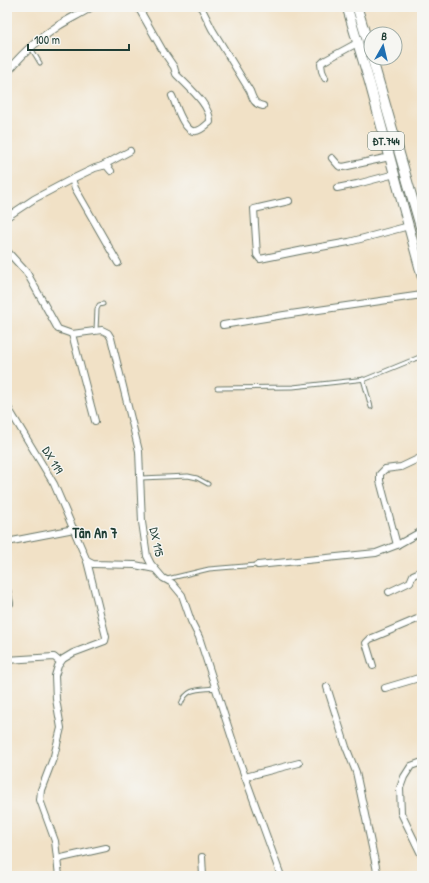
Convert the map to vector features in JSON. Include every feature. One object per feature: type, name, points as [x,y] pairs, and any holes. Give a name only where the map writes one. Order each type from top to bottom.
[{"type":"main road","name":"ĐT.744","points":[[347,7],[375,83],[422,232]]},
{"type":"main road","points":[[357,7],[363,27]]},
{"type":"main road","name":"ĐT.744","points":[[373,66],[390,157],[422,276]]},
{"type":"street","points":[[7,73],[18,59],[58,26],[91,7]]},
{"type":"street","points":[[138,7],[163,51],[174,67],[176,74],[205,106],[210,122],[198,131],[194,132],[188,128],[182,121],[172,96]]},
{"type":"street","points":[[201,7],[212,29],[250,91],[253,101],[263,106]]},
{"type":"street","points":[[325,78],[321,64],[359,42]]},
{"type":"street","points":[[7,217],[34,199],[130,151]]},
{"type":"street","points":[[332,158],[339,166],[343,167],[390,157]]},
{"type":"street","points":[[102,166],[108,166],[110,171]]},
{"type":"street","points":[[337,188],[395,174]]},
{"type":"street","points":[[72,179],[75,188],[118,262]]},
{"type":"street","points":[[288,202],[254,210],[257,256],[260,260],[349,242],[409,226]]},
{"type":"street","points":[[7,251],[27,273],[54,325],[58,329],[72,334],[96,330]]},
{"type":"street","points":[[223,325],[422,295]]},
{"type":"street","name":"DX 115","points":[[96,330],[102,330],[108,333],[111,338],[139,451],[142,522],[147,556],[155,569],[172,583],[182,595],[191,621],[199,637],[245,777],[281,876]]},
{"type":"street","points":[[72,334],[95,421]]},
{"type":"street","name":"DX 119","points":[[7,406],[54,484],[74,529],[87,561],[106,638],[105,641],[72,653],[60,662]]},
{"type":"street","points":[[397,544],[380,481],[380,474],[385,469],[401,467],[422,457]]},
{"type":"street","points":[[7,542],[74,529]]},
{"type":"street","points":[[258,565],[370,554],[397,544],[422,531]]},
{"type":"street","points":[[87,561],[93,564],[134,565],[155,569]]},
{"type":"street","points":[[389,592],[410,582],[413,575],[422,571]]},
{"type":"street","points":[[7,590],[10,603]]},
{"type":"street","points":[[373,666],[366,643],[370,639],[422,617]]},
{"type":"street","points":[[7,660],[54,657],[60,662],[55,676],[60,732],[50,767],[41,790],[40,800],[55,841],[59,876]]},
{"type":"street","points":[[385,688],[422,677]]},
{"type":"street","points":[[327,687],[346,747],[356,772],[378,876]]},
{"type":"street","points":[[422,762],[411,766],[404,777],[400,788],[401,813],[422,856]]},
{"type":"street","points":[[245,777],[299,763]]},
{"type":"street","points":[[57,859],[106,848]]},
{"type":"street","points":[[202,857],[202,876]]},
{"type":"lane","points":[[31,48],[40,63]]},
{"type":"lane","points":[[96,330],[97,309],[99,305],[103,304]]},
{"type":"lane","points":[[217,388],[293,387],[363,379],[422,356]]},
{"type":"lane","points":[[363,379],[371,407]]},
{"type":"lane","points":[[139,478],[188,476],[197,478],[208,484]]},
{"type":"lane","points":[[167,580],[209,569],[258,565]]},
{"type":"lane","points":[[181,704],[184,696],[188,692],[216,688]]},
{"type":"district","name":"Tân An 7","points":[[95,532]]}]
